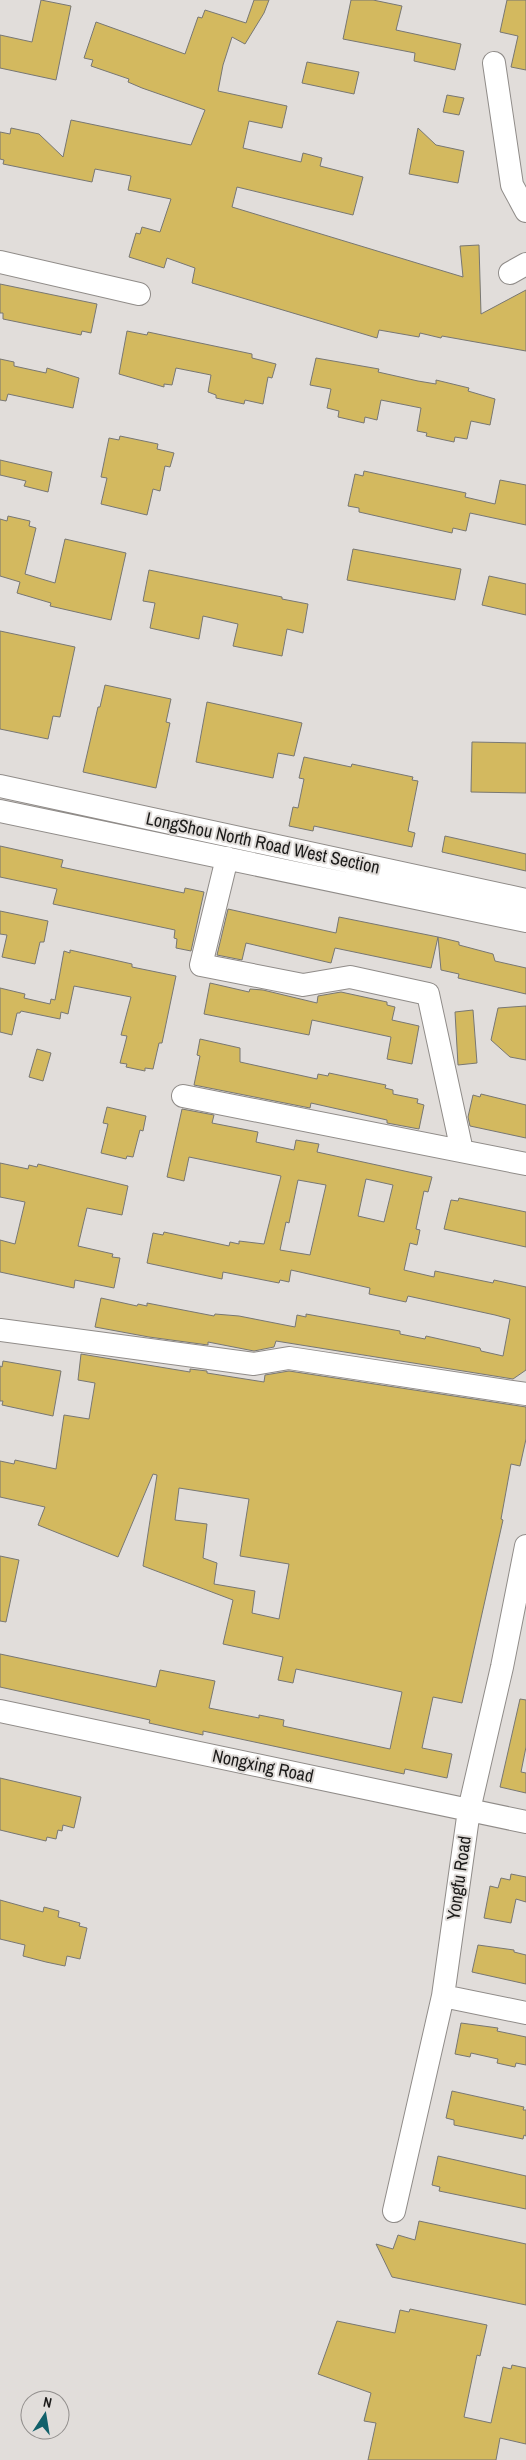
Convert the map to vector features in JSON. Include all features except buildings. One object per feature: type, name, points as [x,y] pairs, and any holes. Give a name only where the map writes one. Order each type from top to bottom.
[{"type":"street","points":[[494,63],[512,185],[526,211]]},
{"type":"street","points":[[0,262],[139,294]]},
{"type":"street","name":"LongShou North Road West Section","points":[[0,786],[526,900]]},
{"type":"street","name":"LongShou North Road West Section","points":[[0,811],[526,921]]},
{"type":"street","points":[[227,858],[202,965],[303,985],[350,977],[428,994],[462,1151]]},
{"type":"street","points":[[183,1096],[526,1164]]},
{"type":"street","points":[[0,1330],[254,1364],[289,1358],[526,1394]]},
{"type":"street","name":"Yongfu Road","points":[[394,2211],[443,1996],[469,1810],[502,1666],[526,1546]]},
{"type":"street","name":"Nongxing Road","points":[[0,1711],[526,1822]]},
{"type":"street","points":[[443,1996],[526,2013]]}]
